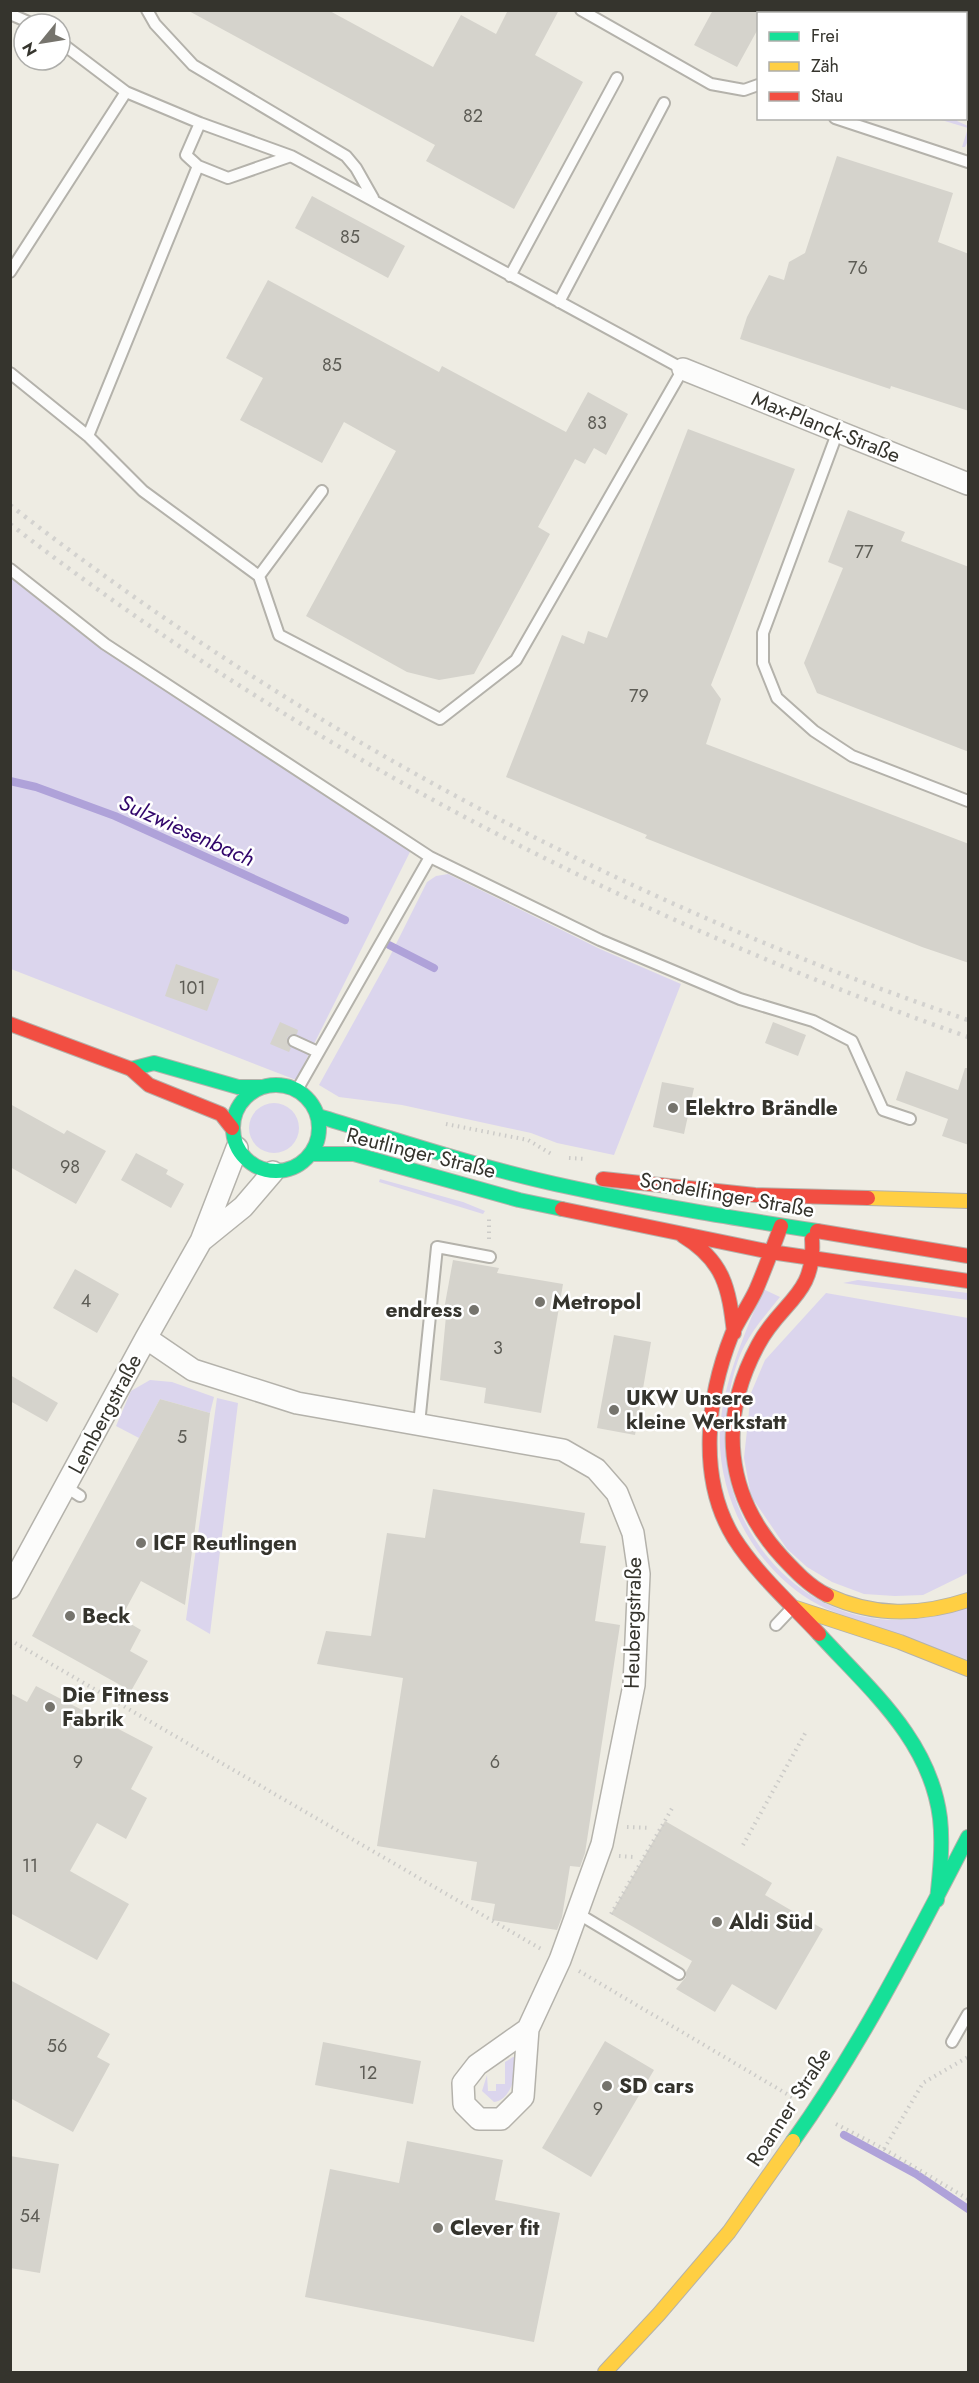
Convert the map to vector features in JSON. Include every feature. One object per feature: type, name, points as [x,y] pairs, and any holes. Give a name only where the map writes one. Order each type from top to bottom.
[{"type":"main road","points":[[10,1024],[131,1069],[149,1085],[221,1114],[249,1162],[273,1172],[297,1166],[311,1154],[318,1136],[318,1116],[313,1106],[297,1090],[279,1084],[238,1087],[154,1063],[131,1069]]},
{"type":"main road","points":[[235,1138],[234,1116],[243,1099],[262,1087]]},
{"type":"main road","name":"Reutlinger Straße","points":[[318,1116],[481,1165]]},
{"type":"main road","name":"Reutlinger Straße","points":[[311,1154],[354,1154],[519,1200],[612,1221],[667,1230]]},
{"type":"main road","name":"Sondelfinger Straße","points":[[481,1165],[666,1207],[969,1256]]},
{"type":"main road","points":[[567,1186],[607,1179],[755,1195],[969,1201]]},
{"type":"main road","points":[[781,1226],[755,1292],[734,1333],[724,1363],[712,1424],[710,1448],[712,1479],[722,1513],[741,1551],[773,1588],[875,1691],[899,1720],[923,1762],[935,1792],[940,1814],[942,1857],[937,1900]]},
{"type":"main road","points":[[667,1230],[771,1252],[969,1281]]},
{"type":"main road","points":[[667,1230],[685,1237],[705,1250],[715,1261],[726,1279],[734,1333]]},
{"type":"main road","points":[[810,1231],[814,1258],[809,1279],[802,1291],[771,1323],[754,1352],[739,1390],[734,1421],[734,1456],[742,1497],[760,1531],[778,1554],[798,1574],[826,1595],[863,1608],[896,1613],[929,1611],[969,1600]]},
{"type":"main road","points":[[794,1607],[900,1642],[969,1669]]},
{"type":"main road","name":"Roanner Straße","points":[[605,2373],[684,2286],[753,2199],[837,2074],[898,1972],[969,1837]]},
{"type":"street","name":"Max-Planck-Straße","points":[[683,369],[969,484]]},
{"type":"street","name":"Lembergstraße","points":[[10,1588],[73,1492],[146,1338],[201,1241],[235,1138]]},
{"type":"street","name":"Lembergstraße","points":[[201,1241],[243,1208],[273,1172]]},
{"type":"street","name":"Heubergstraße","points":[[146,1338],[194,1370],[341,1418],[420,1424],[563,1450],[596,1469],[617,1493],[633,1533],[639,1574],[634,1685],[602,1844],[560,1960],[528,2029]]},
{"type":"lane","points":[[147,10],[155,24],[193,65],[346,156],[356,168],[374,199]]},
{"type":"lane","points":[[581,10],[711,84],[744,90],[757,86]]},
{"type":"lane","points":[[10,373],[88,435],[143,491],[259,576],[279,635],[440,719],[516,660],[683,369],[510,276],[374,199],[291,156],[200,123],[126,92],[72,51]]},
{"type":"lane","points":[[510,276],[617,78]]},
{"type":"lane","points":[[10,272],[126,92]]},
{"type":"lane","points":[[559,302],[664,103]]},
{"type":"lane","points":[[841,120],[969,162]]},
{"type":"lane","points":[[200,123],[186,155],[198,166],[228,178],[291,156]]},
{"type":"lane","points":[[88,435],[198,166]]},
{"type":"lane","points":[[838,431],[763,633],[763,663],[777,698],[814,731],[852,756],[969,801]]},
{"type":"lane","points":[[259,576],[322,491]]},
{"type":"lane","points":[[10,569],[105,644],[430,857],[600,940],[740,999],[813,1021],[852,1041],[883,1110],[910,1119]]},
{"type":"lane","points":[[297,1090],[430,857]]},
{"type":"lane","points":[[294,1041],[318,1052]]},
{"type":"lane","points":[[420,1424],[437,1247],[489,1257]]},
{"type":"lane","points":[[776,1625],[794,1607]]},
{"type":"lane","points":[[577,1913],[679,1974]]},
{"type":"lane","points":[[952,2042],[969,2014]]},
{"type":"path","points":[[10,1640],[800,2102]]},
{"type":"path","points":[[742,1845],[807,1730]]},
{"type":"path","points":[[612,1911],[674,1805]]},
{"type":"path","points":[[884,2149],[923,2083],[969,2057]]},
{"type":"path","points":[[836,2123],[969,2199]]},
{"type":"shaded area","points":[[941,120],[957,120],[968,128]]},
{"type":"shaded area","points":[[968,128],[968,141],[965,147],[962,147]]},
{"type":"shaded area","points":[[10,572],[104,645],[415,842],[296,1080],[11,969]]},
{"type":"shaded area","points":[[448,874],[600,949],[681,984],[614,1155],[557,1143],[531,1133],[402,1105],[339,1097],[319,1085],[387,962],[427,882],[436,876]]},
{"type":"shaded area","points":[[274,1103],[292,1110],[299,1128],[292,1146],[274,1153],[256,1146],[249,1128],[256,1110]]},
{"type":"shaded area","points":[[380,1179],[463,1202],[485,1211],[483,1214],[379,1182]]},
{"type":"shaded area","points":[[858,1280],[968,1293],[968,1300],[843,1283]]},
{"type":"shaded area","points":[[763,1289],[780,1297],[761,1320],[740,1354],[730,1390],[725,1427],[728,1473],[738,1506],[753,1537],[774,1564],[799,1587],[828,1605],[861,1616],[906,1620],[968,1607],[968,1660],[819,1605],[796,1590],[775,1572],[757,1550],[742,1526],[723,1473],[720,1446],[721,1418],[732,1368]]},
{"type":"shaded area","points":[[826,1293],[968,1318],[968,1573],[923,1595],[864,1594],[832,1582],[807,1567],[787,1549],[751,1496],[744,1458],[751,1393],[765,1360]]},
{"type":"shaded area","points":[[150,1380],[172,1382],[214,1397],[210,1413],[160,1399],[139,1438],[116,1426],[131,1391]]},
{"type":"shaded area","points":[[217,1398],[238,1403],[210,1634],[186,1620]]},
{"type":"shaded area","points":[[516,2057],[516,2063],[512,2084],[505,2097],[494,2102],[482,2091],[487,2075],[488,2091],[496,2091],[496,2084],[505,2084],[505,2062]]},
{"type":"building","points":[[187,10],[328,10],[433,67],[461,15],[496,34],[508,10],[559,10],[535,55],[583,82],[514,209],[426,161],[435,145]]},
{"type":"building","points":[[713,10],[767,10],[766,12],[757,12],[757,31],[737,67],[694,45]]},
{"type":"building","points":[[837,156],[953,193],[938,242],[969,254],[969,411],[891,386],[890,389],[740,339],[747,317],[769,275],[784,280],[789,262],[805,253]]},
{"type":"building","points":[[312,196],[405,246],[388,278],[295,228]]},
{"type":"building","points":[[268,280],[439,372],[442,366],[566,432],[588,392],[628,414],[606,455],[594,448],[585,464],[575,459],[538,527],[550,534],[474,674],[439,680],[407,672],[306,616],[396,451],[344,422],[322,463],[240,420],[263,378],[226,358]]},
{"type":"building","points":[[688,429],[795,469],[711,685],[721,699],[706,744],[969,844],[969,963],[922,947],[645,838],[647,835],[506,777],[562,635],[584,644],[588,631],[607,638]]},
{"type":"building","points":[[848,510],[905,532],[901,541],[969,567],[969,752],[817,693],[804,663],[843,568],[828,562]]},
{"type":"building","points":[[176,964],[219,979],[207,1011],[165,996]]},
{"type":"building","points":[[280,1022],[298,1030],[297,1034],[287,1038],[291,1048],[289,1052],[270,1044]]},
{"type":"building","points":[[773,1022],[806,1035],[798,1056],[765,1043]]},
{"type":"building","points":[[965,1068],[969,1068],[969,1145],[942,1136],[948,1119],[896,1100],[906,1071],[958,1090]]},
{"type":"building","name":"Elektro Brändle","points":[[662,1082],[694,1088],[684,1134],[653,1127]]},
{"type":"building","points":[[10,1104],[64,1134],[67,1130],[106,1151],[76,1204],[10,1167]]},
{"type":"building","points":[[136,1153],[168,1170],[166,1174],[184,1184],[171,1208],[121,1180]]},
{"type":"building","points":[[453,1260],[499,1268],[497,1273],[563,1284],[541,1413],[484,1403],[486,1388],[440,1380],[446,1316],[443,1315]]},
{"type":"building","points":[[75,1269],[119,1294],[97,1333],[53,1308]]},
{"type":"building","points":[[614,1335],[651,1342],[635,1435],[597,1428]]},
{"type":"building","points":[[10,1375],[58,1403],[47,1422],[10,1401]]},
{"type":"building","points":[[160,1399],[210,1413],[185,1605],[141,1581],[121,1618],[141,1630],[130,1651],[148,1661],[131,1691],[32,1636]]},
{"type":"building","points":[[433,1489],[585,1513],[580,1543],[606,1546],[595,1621],[620,1625],[585,1853],[580,1867],[570,1866],[562,1917],[557,1930],[492,1920],[495,1904],[471,1900],[477,1862],[377,1846],[403,1678],[317,1664],[326,1631],[371,1636],[387,1533],[425,1538]]},
{"type":"building","points":[[36,1686],[153,1747],[131,1789],[147,1798],[126,1839],[97,1823],[70,1871],[129,1904],[97,1960],[10,1913],[10,1693],[27,1702]]},
{"type":"building","name":"Aldi Süd","points":[[665,1821],[772,1883],[765,1895],[823,1929],[776,2010],[732,1984],[715,2012],[676,1989],[686,1977],[692,1961],[611,1914]]},
{"type":"building","points":[[10,1980],[110,2034],[97,2057],[110,2064],[73,2132],[10,2098]]},
{"type":"building","points":[[605,2041],[654,2070],[591,2177],[542,2148]]},
{"type":"building","points":[[323,2042],[421,2061],[413,2104],[315,2085]]},
{"type":"building","name":"Clever fit","points":[[407,2141],[503,2160],[495,2200],[560,2213],[534,2342],[305,2297],[330,2169],[399,2183]]},
{"type":"building","points":[[10,2156],[59,2164],[40,2273],[10,2268]]},
{"type":"waterway","name":"Sulzwiesenbach","points":[[10,781],[36,787],[115,816],[345,920]]},
{"type":"waterway","points":[[389,945],[434,968]]},
{"type":"waterway","points":[[844,2135],[916,2174],[968,2209]]},
{"type":"railway","points":[[10,505],[120,587],[233,664],[349,736],[468,803],[589,865],[713,921],[840,973],[968,1020]]},
{"type":"railway","points":[[10,524],[120,605],[233,682],[350,753],[469,819],[590,881],[714,937],[840,989],[968,1037]]},
{"type":"traffic: fast","points":[[131,1069],[154,1063],[238,1087],[262,1087]]},
{"type":"traffic: fast","points":[[268,1085],[284,1085],[307,1097],[316,1111],[319,1128],[316,1145],[307,1159],[284,1171],[268,1171],[252,1164],[240,1152],[233,1136],[233,1120],[240,1104],[252,1092],[268,1085]]},
{"type":"traffic: fast","points":[[318,1116],[537,1180],[600,1194],[817,1231]]},
{"type":"traffic: fast","points":[[311,1154],[354,1154],[519,1200],[562,1209]]},
{"type":"traffic: fast","points":[[819,1634],[894,1717],[911,1740],[924,1764],[934,1790],[941,1828],[937,1900]]},
{"type":"traffic: fast","points":[[793,2141],[864,2030],[907,1954],[968,1837]]},
{"type":"traffic: slow","points":[[868,1198],[968,1201]]},
{"type":"traffic: slow","points":[[827,1595],[862,1607],[897,1612],[932,1609],[968,1600]]},
{"type":"traffic: slow","points":[[796,1608],[900,1642],[968,1669]]},
{"type":"traffic: slow","points":[[605,2372],[659,2314],[729,2232],[793,2141]]},
{"type":"traffic: jam","points":[[10,1024],[131,1069],[149,1085],[221,1114],[232,1128]]},
{"type":"traffic: jam","points":[[603,1179],[755,1195],[868,1198]]},
{"type":"traffic: jam","points":[[562,1209],[771,1252],[968,1281]]},
{"type":"traffic: jam","points":[[781,1226],[756,1290],[732,1334],[723,1358],[712,1410],[711,1464],[722,1515],[734,1538],[763,1576],[819,1634]]},
{"type":"traffic: jam","points":[[817,1231],[968,1256]]},
{"type":"traffic: jam","points":[[683,1236],[708,1255],[722,1277],[730,1302],[734,1333]]},
{"type":"traffic: jam","points":[[812,1239],[812,1258],[803,1286],[767,1330],[745,1373],[737,1401],[733,1428],[734,1456],[739,1482],[749,1508],[763,1533],[797,1573],[827,1595]]},
{"type":"place","name":"Elektro Brändle","points":[[673,1108]]},
{"type":"place","name":"Metropol","points":[[540,1302]]},
{"type":"place","name":"endress","points":[[474,1310]]},
{"type":"place","name":"UKW Unsere kleine Werkstatt","points":[[614,1410]]},
{"type":"place","name":"ICF Reutlingen","points":[[141,1543]]},
{"type":"place","name":"Beck","points":[[70,1616]]},
{"type":"place","name":"Die Fitness Fabrik","points":[[50,1707]]},
{"type":"place","name":"Aldi Süd","points":[[717,1922]]},
{"type":"place","name":"SD cars","points":[[607,2086]]},
{"type":"place","name":"Clever fit","points":[[438,2228]]}]
